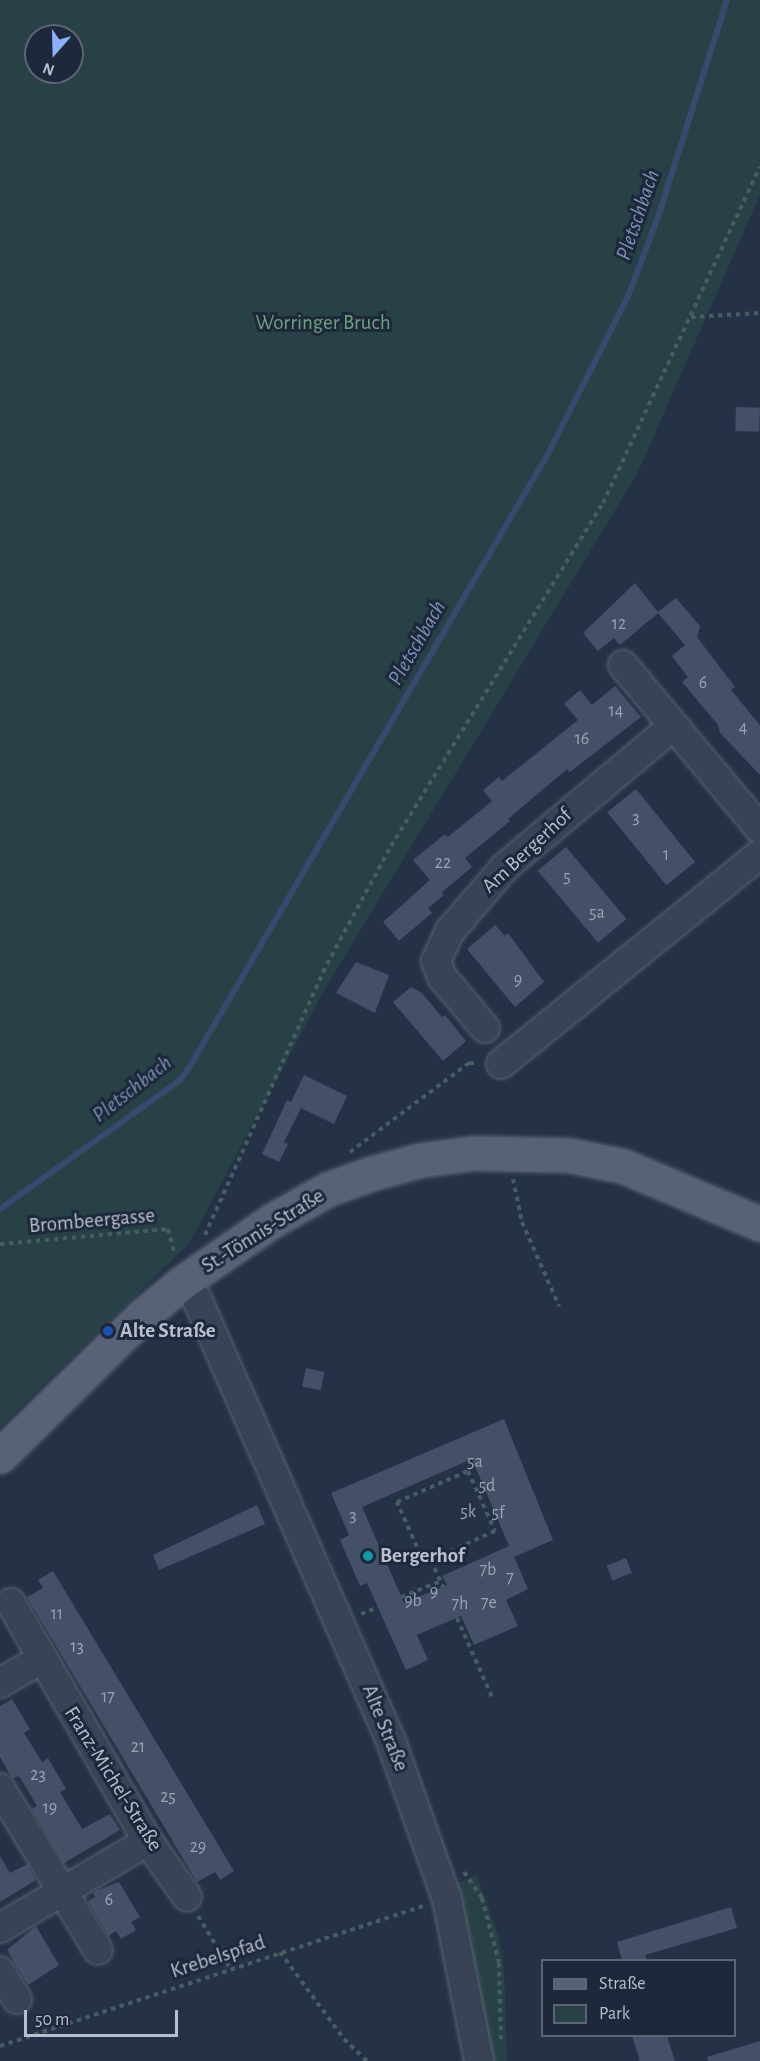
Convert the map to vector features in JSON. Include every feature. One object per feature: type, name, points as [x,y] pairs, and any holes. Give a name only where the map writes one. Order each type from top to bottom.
[{"type":"main road","name":"St.-Tönnis-Straße","points":[[0,1456],[142,1316],[183,1282],[273,1220],[328,1189],[421,1160],[509,1152],[568,1155],[624,1166],[760,1224]]},
{"type":"street","points":[[623,665],[760,829]]},
{"type":"street","name":"Am Bergerhof","points":[[485,1028],[442,977],[436,961],[450,931],[505,867],[673,726]]},
{"type":"street","points":[[501,1064],[760,854]]},
{"type":"street","name":"Alte Straße","points":[[183,1282],[197,1299],[341,1622],[437,1865],[490,2055]]},
{"type":"street","name":"Franz-Michel-Straße","points":[[11,1603],[38,1648],[40,1660],[147,1841],[187,1897]]},
{"type":"street","points":[[0,1683],[40,1660]]},
{"type":"street","points":[[0,1788],[98,1950]]},
{"type":"street","points":[[0,1928],[147,1841]]},
{"type":"street","points":[[0,1971],[17,1999]]},
{"type":"path","points":[[202,1239],[327,964],[390,846],[603,503],[760,167]]},
{"type":"path","points":[[690,317],[760,313]]},
{"type":"path","points":[[342,1157],[469,1063],[501,1064]]},
{"type":"path","points":[[509,1152],[522,1222],[559,1306]]},
{"type":"path","name":"Brombeergasse","points":[[0,1244],[168,1229],[183,1282]]},
{"type":"path","points":[[468,1471],[495,1531],[431,1560],[424,1563],[397,1502],[468,1471]]},
{"type":"path","points":[[431,1560],[443,1587]]},
{"type":"path","points":[[401,1598],[441,1581]]},
{"type":"path","points":[[457,1618],[492,1697]]},
{"type":"path","points":[[437,1865],[445,1862],[464,1872],[482,1898],[499,1964],[490,2055]]},
{"type":"path","points":[[187,1897],[230,1968]]},
{"type":"path","name":"Krebelspfad","points":[[0,2046],[230,1968],[447,1899]]},
{"type":"path","points":[[280,1952],[344,2039],[367,2061]]},
{"type":"green space","name":"Worringer Bruch","points":[[0,0],[760,0],[760,195],[637,474],[326,987],[189,1244],[0,1427]]},
{"type":"green space","points":[[477,1875],[498,1934],[504,1966],[507,2061],[487,2061],[454,1884]]},
{"type":"building","points":[[736,407],[760,408],[759,432],[735,431]]},
{"type":"building","points":[[635,583],[658,612],[676,598],[700,626],[697,637],[735,687],[731,690],[760,725],[760,775],[720,733],[718,725],[682,682],[688,677],[672,656],[685,645],[658,613],[620,645],[614,638],[598,651],[583,633]]},
{"type":"building","points":[[615,686],[641,717],[570,772],[567,769],[465,858],[472,867],[442,892],[444,895],[428,908],[432,913],[399,941],[383,922],[430,880],[413,860],[445,834],[448,837],[492,801],[483,790],[499,777],[502,781],[578,720],[564,704],[580,690],[592,705]]},
{"type":"building","points":[[636,789],[695,862],[666,885],[607,812]]},
{"type":"building","points":[[566,847],[626,919],[598,943],[538,871]]},
{"type":"building","points":[[495,925],[505,936],[508,933],[544,982],[515,1007],[467,949]]},
{"type":"building","points":[[356,962],[389,975],[375,1013],[336,993]]},
{"type":"building","points":[[411,987],[422,993],[442,1017],[445,1015],[466,1041],[443,1061],[393,1002]]},
{"type":"building","points":[[304,1075],[347,1096],[334,1124],[301,1108],[284,1142],[288,1144],[279,1162],[262,1154],[287,1100],[291,1102]]},
{"type":"building","points":[[306,1368],[325,1372],[321,1391],[302,1387]]},
{"type":"building","points":[[504,1419],[553,1540],[514,1557],[528,1589],[506,1600],[518,1626],[474,1645],[461,1616],[417,1635],[428,1660],[406,1670],[367,1583],[360,1586],[340,1540],[349,1535],[331,1493]],"holes":[[[472,1459],[509,1546],[442,1576],[447,1585],[404,1603],[362,1507]]]},
{"type":"building","points":[[257,1505],[265,1524],[159,1570],[153,1555]]},
{"type":"building","points":[[626,1558],[632,1573],[613,1581],[607,1566]]},
{"type":"building","points":[[53,1571],[234,1871],[220,1880],[215,1872],[197,1882],[27,1597],[43,1588],[38,1580]]},
{"type":"building","points":[[12,1699],[30,1729],[24,1733],[42,1762],[48,1758],[66,1789],[60,1792],[82,1829],[110,1814],[120,1830],[64,1863],[32,1809],[37,1806],[19,1776],[12,1778],[0,1757],[0,1706]]},
{"type":"building","points":[[0,1856],[10,1873],[27,1864],[36,1880],[0,1902]]},
{"type":"building","points":[[119,1882],[140,1917],[131,1922],[136,1930],[121,1939],[116,1931],[109,1936],[88,1901],[95,1897],[93,1892]]},
{"type":"building","points":[[731,1907],[737,1928],[645,1955],[647,1959],[622,1959],[617,1942]]},
{"type":"building","points":[[36,1926],[59,1965],[28,1985],[7,1950]]},
{"type":"building","points":[[632,2037],[667,2037],[675,2061],[640,2061]]},
{"type":"building","points":[[760,2041],[760,2061],[708,2061],[707,2057]]},
{"type":"waterway","name":"Pletschbach","points":[[0,1209],[180,1080],[189,1068],[549,452],[629,294],[659,214],[727,0]]},
{"type":"place","name":"Alte Straße","points":[[108,1331]]},
{"type":"place","name":"Bergerhof","points":[[368,1556]]}]
